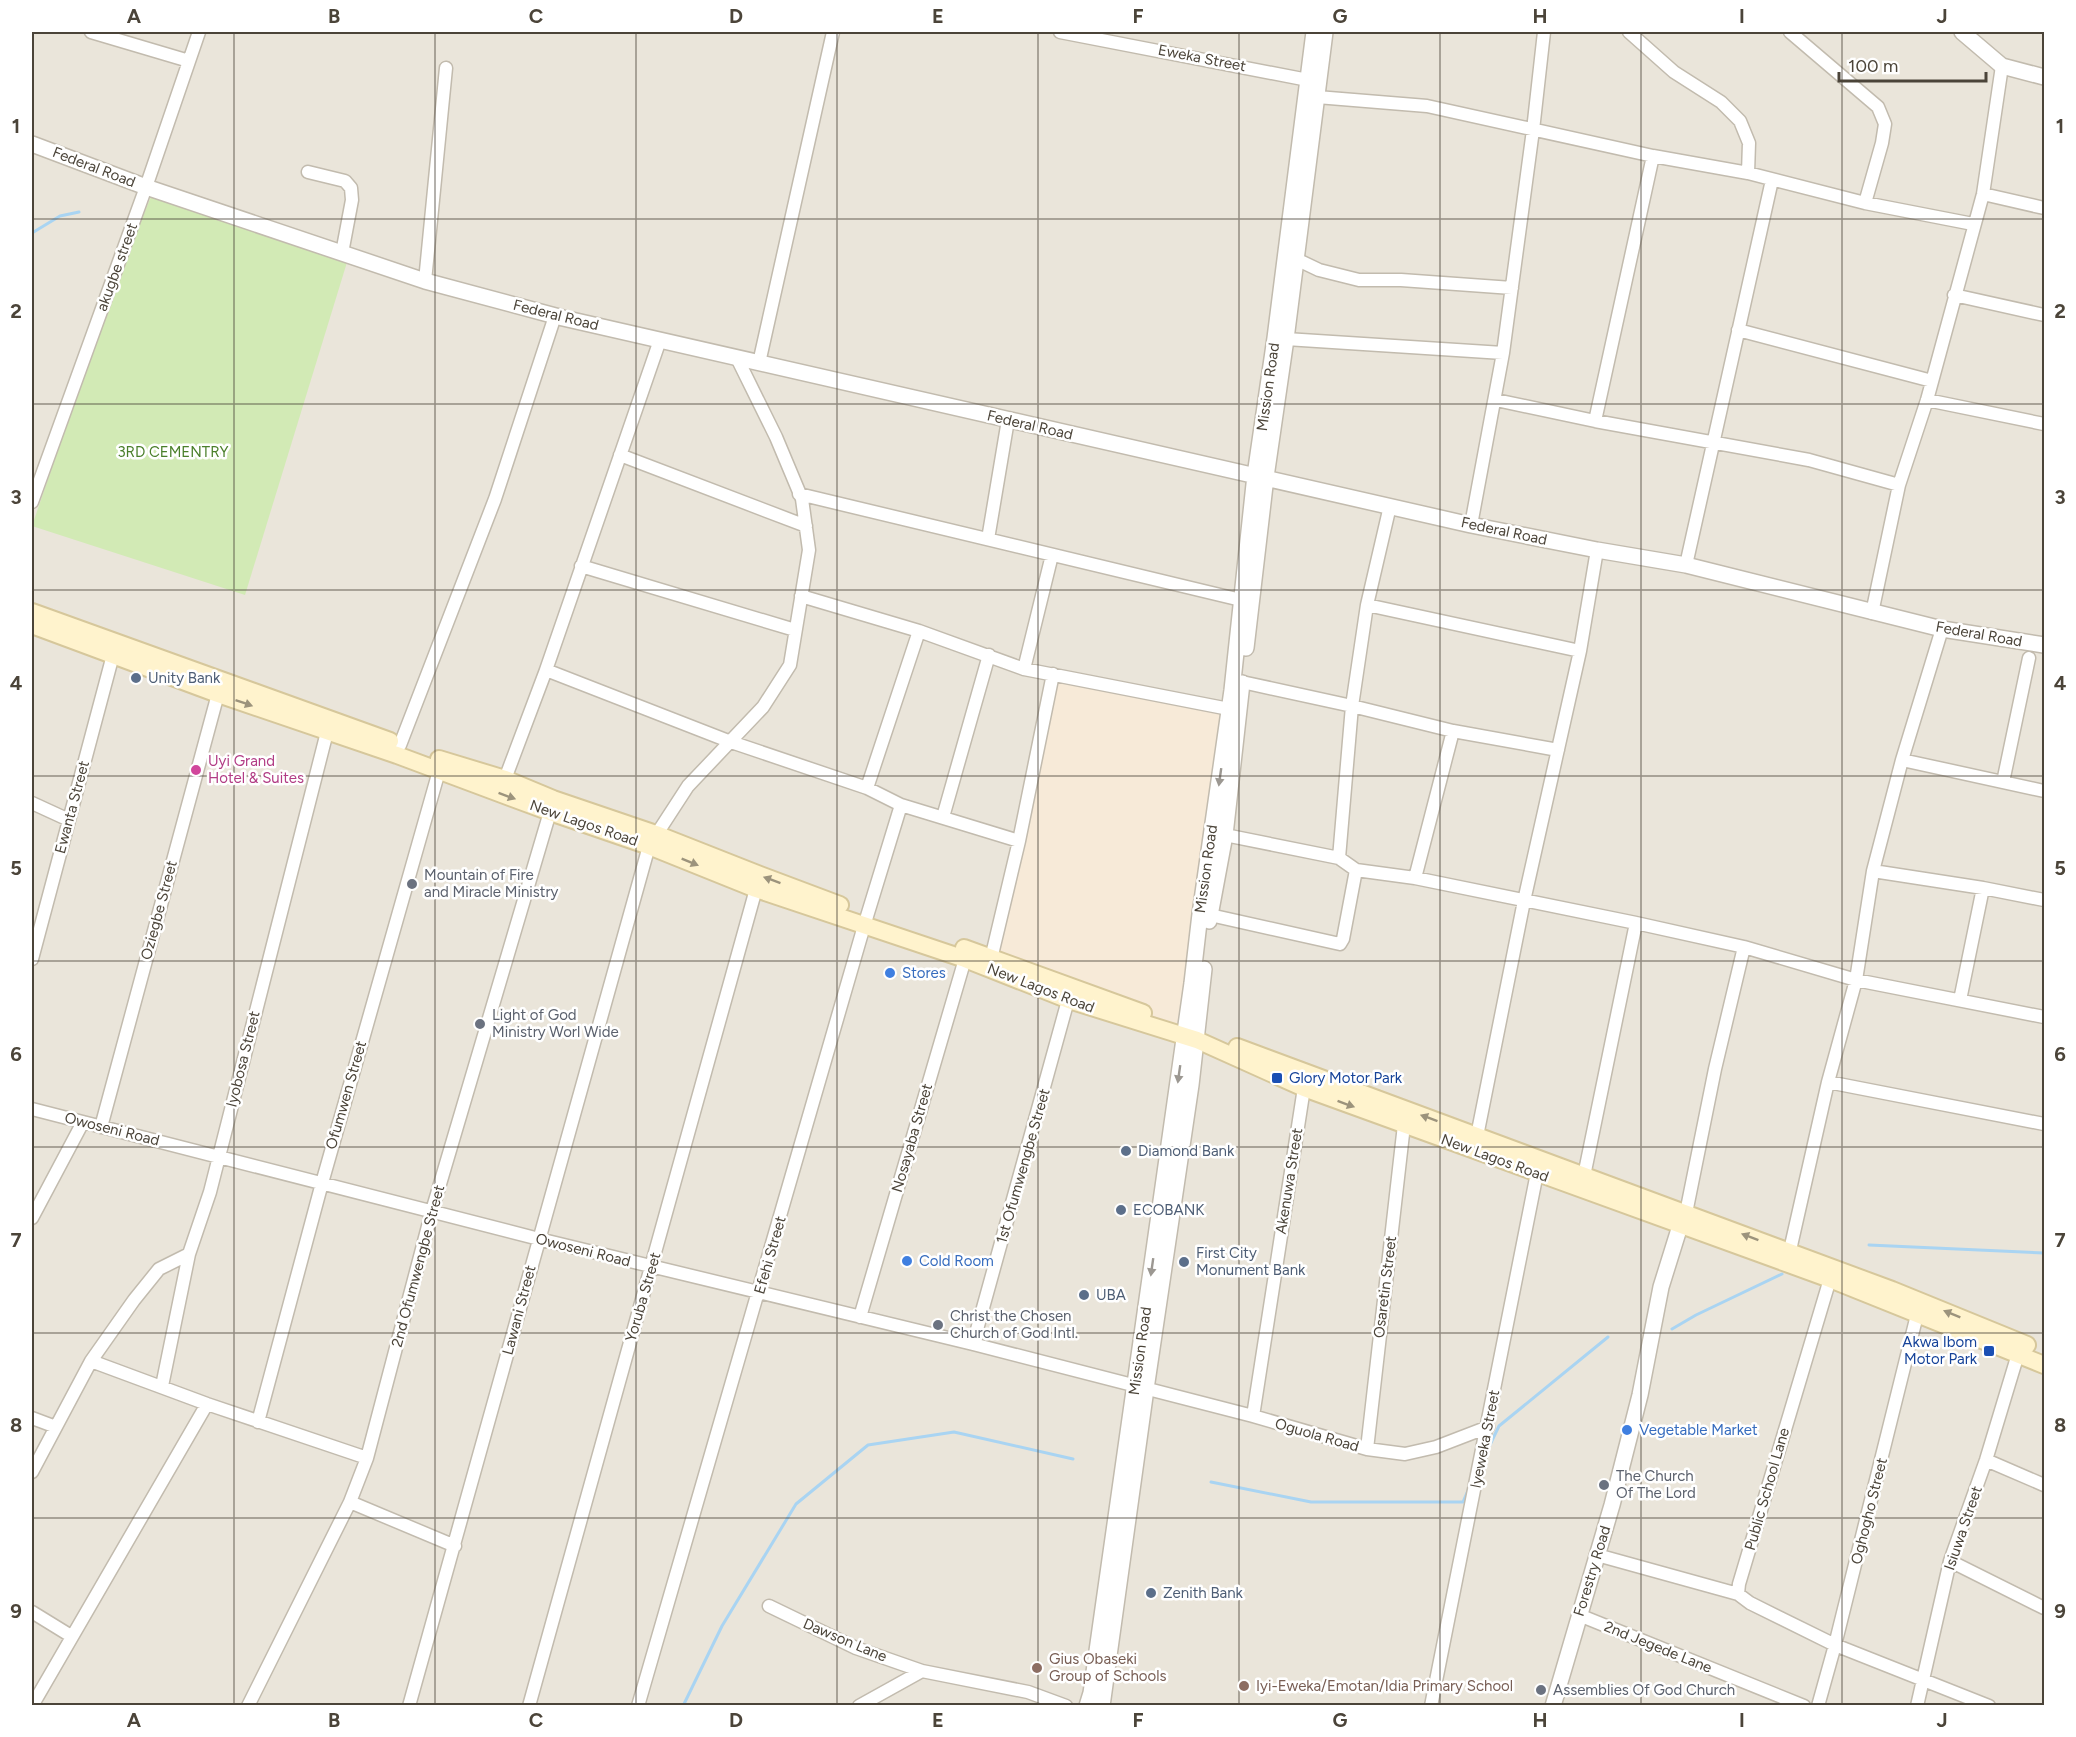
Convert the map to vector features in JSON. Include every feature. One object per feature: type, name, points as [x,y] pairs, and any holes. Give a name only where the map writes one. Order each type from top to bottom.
[{"type":"main road","name":"New Lagos Road","points":[[32,612],[400,745],[505,779],[653,840],[756,889],[866,920],[990,963],[1070,994],[1191,1034],[1584,1176],[1683,1219]]},
{"type":"main road","name":"New Lagos Road","points":[[32,625],[550,812],[653,840],[760,875],[965,959],[990,963]]},
{"type":"main road","name":"New Lagos Road","points":[[1191,1034],[1304,1088],[1537,1173],[1683,1219],[1788,1258],[1892,1290],[2044,1353]]},
{"type":"main road","name":"New Lagos Road","points":[[1788,1258],[1830,1279],[2044,1365]]},
{"type":"street","points":[[91,32],[189,61]]},
{"type":"street","name":"akugbe street","points":[[32,502],[146,187],[199,32]]},
{"type":"street","points":[[759,363],[833,32]]},
{"type":"street","name":"Eweka Street","points":[[1060,32],[1095,40],[1131,38],[1308,80]]},
{"type":"street","name":"Mission Road","points":[[1087,1706],[1091,1693],[1140,1388],[1191,1034],[1225,835],[1275,338],[1314,32]]},
{"type":"street","name":"Mission Road","points":[[1191,1034],[1200,914],[1229,709],[1241,600],[1286,339],[1325,32]]},
{"type":"street","points":[[1472,525],[1503,353],[1544,32]]},
{"type":"street","points":[[1629,32],[1674,72],[1721,102],[1740,121],[1749,143],[1748,173]]},
{"type":"street","points":[[1790,32],[1878,107],[1885,124],[1865,203]]},
{"type":"street","points":[[1962,32],[2002,66],[2044,77]]},
{"type":"street","points":[[1872,613],[1899,485],[1927,400],[1983,194],[2002,66]]},
{"type":"street","points":[[425,281],[446,68]]},
{"type":"street","points":[[1317,97],[1427,106],[1653,156],[1748,173],[1865,203],[1973,224]]},
{"type":"street","name":"Federal Road","points":[[32,144],[146,187],[425,281],[555,316],[1472,525],[1686,565],[1942,629],[2044,645]]},
{"type":"street","points":[[1595,421],[1653,156]]},
{"type":"street","points":[[308,172],[345,181],[351,188],[352,200],[342,253]]},
{"type":"street","points":[[1686,565],[1772,180]]},
{"type":"street","points":[[1983,194],[2044,208]]},
{"type":"street","points":[[1296,259],[1319,270],[1359,280],[1435,282],[1512,288]]},
{"type":"street","points":[[1954,295],[2044,315]]},
{"type":"street","points":[[400,745],[495,499],[555,316]]},
{"type":"street","points":[[1738,330],[1932,381]]},
{"type":"street","points":[[1286,339],[1503,353]]},
{"type":"street","points":[[505,779],[546,670],[660,340]]},
{"type":"street","name":"Lawani Street","points":[[410,1706],[538,1239],[653,840],[688,786],[763,707],[790,665],[809,550],[806,526],[799,494],[776,437],[737,358]]},
{"type":"street","points":[[1496,400],[1595,421],[1809,460],[1899,485]]},
{"type":"street","points":[[1927,400],[2044,424]]},
{"type":"street","points":[[988,539],[1008,420]]},
{"type":"street","points":[[620,455],[806,526]]},
{"type":"street","points":[[799,494],[1241,600]]},
{"type":"street","points":[[1339,858],[1352,706],[1367,605],[1390,506]]},
{"type":"street","points":[[1477,1136],[1524,901],[1580,651],[1597,550]]},
{"type":"street","points":[[1024,669],[1052,555]]},
{"type":"street","points":[[581,566],[795,630]]},
{"type":"street","points":[[801,596],[919,631],[1024,669],[1229,709]]},
{"type":"street","points":[[1367,605],[1580,651]]},
{"type":"street","points":[[1788,1258],[1828,1082],[1856,980],[1873,871],[1902,760],[1942,629]]},
{"type":"street","points":[[867,788],[919,631]]},
{"type":"street","name":"Ewanta Street","points":[[32,959],[36,918],[69,820],[113,655]]},
{"type":"street","points":[[943,817],[989,655]]},
{"type":"street","points":[[2003,782],[2029,658]]},
{"type":"street","points":[[546,670],[731,742],[867,788],[901,805],[1019,841]]},
{"type":"street","points":[[990,963],[1019,841],[1053,674]]},
{"type":"street","points":[[1242,682],[1453,731],[1558,750]]},
{"type":"street","name":"Oziegbe Street","points":[[101,1127],[218,694]]},
{"type":"street","points":[[1415,878],[1453,731]]},
{"type":"street","name":"Iyobosa Street","points":[[162,1386],[189,1254],[210,1191],[327,732]]},
{"type":"street","points":[[1902,760],[2044,791]]},
{"type":"street","name":"Ofumwen Street","points":[[258,1422],[322,1183],[439,771]]},
{"type":"street","points":[[32,803],[69,820]]},
{"type":"street","name":"Efehi Street","points":[[638,1706],[901,805]]},
{"type":"street","name":"2nd Ofumwengbe Street","points":[[248,1706],[350,1502],[367,1458],[432,1211],[550,812]]},
{"type":"street","points":[[1225,835],[1339,858],[1356,870],[1415,878],[1636,923],[1744,947],[1856,980],[2044,1017]]},
{"type":"street","points":[[1210,915],[1340,944],[1343,939],[1356,870]]},
{"type":"street","points":[[1873,871],[2044,900]]},
{"type":"street","points":[[1959,1000],[1983,888]]},
{"type":"street","name":"Yoruba Street","points":[[529,1706],[756,889]]},
{"type":"street","points":[[1584,1176],[1636,923]]},
{"type":"street","points":[[1683,1219],[1714,1069],[1744,947]]},
{"type":"street","name":"Nosayaba Street","points":[[860,1317],[965,959]]},
{"type":"street","name":"1st Ofumwengbe Street","points":[[973,1344],[1070,994]]},
{"type":"street","points":[[1828,1082],[2044,1124]]},
{"type":"street","name":"Akenuwa Street","points":[[1254,1416],[1304,1088]]},
{"type":"street","name":"Owoseni Road","points":[[32,1109],[538,1239],[973,1344],[1140,1388]]},
{"type":"street","points":[[32,1218],[83,1122]]},
{"type":"street","name":"Osaretin Street","points":[[1367,1449],[1404,1125]]},
{"type":"street","name":"Iyeweka Street","points":[[1431,1706],[1537,1173]]},
{"type":"street","name":"Forestry Road","points":[[1553,1706],[1640,1395],[1661,1287],[1683,1219]]},
{"type":"street","points":[[32,1472],[91,1361],[134,1299],[159,1269],[189,1254]]},
{"type":"street","name":"Public School Lane","points":[[1738,1594],[1742,1573],[1830,1279]]},
{"type":"street","name":"Oghogho Street","points":[[1818,1706],[1836,1645],[1917,1315]]},
{"type":"street","name":"Isiuwa Street","points":[[1917,1706],[1950,1561],[1986,1460],[2018,1354]]},
{"type":"street","points":[[91,1361],[258,1422],[367,1458]]},
{"type":"street","name":"Mission Road","points":[[1102,1706],[1140,1388]]},
{"type":"street","name":"Oguola Road","points":[[1140,1388],[1254,1416],[1367,1449],[1405,1454],[1436,1447],[1488,1427]]},
{"type":"street","points":[[32,1706],[207,1404]]},
{"type":"street","points":[[32,1418],[56,1427]]},
{"type":"street","points":[[1986,1460],[2044,1485]]},
{"type":"street","points":[[350,1502],[454,1546]]},
{"type":"street","points":[[1597,1555],[1738,1594],[1836,1645],[1989,1706]]},
{"type":"street","points":[[1950,1561],[2044,1608]]},
{"type":"street","name":"Dawson Lane","points":[[769,1606],[856,1647],[922,1671],[1028,1692],[1065,1706]]},
{"type":"street","points":[[32,1612],[72,1636]]},
{"type":"street","name":"2nd Jegede Lane","points":[[1578,1615],[1803,1706]]},
{"type":"street","points":[[859,1706],[922,1671]]},
{"type":"shaded area","points":[[32,32],[2044,32],[2044,1705],[32,1705]]},
{"type":"shaded area","points":[[1050,669],[1237,707],[1190,1034],[985,962]]},
{"type":"green space","name":"3RD CEMENTRY","points":[[152,194],[348,259],[245,595],[32,526],[110,297]]},
{"type":"waterway","points":[[32,233],[60,216],[79,212]]},
{"type":"waterway","points":[[1869,1245],[2044,1253]]},
{"type":"waterway","points":[[1672,1329],[1782,1274]]},
{"type":"waterway","points":[[1486,1453],[1499,1426],[1608,1337]]},
{"type":"waterway","points":[[683,1706],[722,1626],[796,1504],[868,1445],[954,1432],[1073,1459]]},
{"type":"waterway","points":[[1211,1482],[1311,1502],[1463,1502],[1469,1488]]},
{"type":"place","name":"Unity Bank","points":[[136,678]]},
{"type":"place","name":"Uyi Grand Hotel & Suites","points":[[196,770]]},
{"type":"place","name":"Mountain of Fire and Miracle Ministry","points":[[412,884]]},
{"type":"place","name":"Stores","points":[[890,973]]},
{"type":"place","name":"Light of God Ministry Worl Wide","points":[[480,1024]]},
{"type":"place","name":"Glory Motor Park","points":[[1277,1078]]},
{"type":"place","name":"Diamond Bank","points":[[1126,1151]]},
{"type":"place","name":"ECOBANK","points":[[1121,1210]]},
{"type":"place","name":"Cold Room","points":[[907,1261]]},
{"type":"place","name":"First City Monument Bank","points":[[1184,1262]]},
{"type":"place","name":"UBA","points":[[1084,1295]]},
{"type":"place","name":"Christ the Chosen Church of God Intl.","points":[[938,1325]]},
{"type":"place","name":"Akwa Ibom Motor Park","points":[[1989,1351]]},
{"type":"place","name":"Vegetable Market","points":[[1627,1430]]},
{"type":"place","name":"The Church Of The Lord","points":[[1604,1485]]},
{"type":"place","name":"Zenith Bank","points":[[1151,1593]]},
{"type":"place","name":"Gius Obaseki Group of Schools","points":[[1037,1668]]},
{"type":"place","name":"Iyi-Eweka/Emotan/Idia Primary School","points":[[1244,1686]]},
{"type":"place","name":"Assemblies Of God Church","points":[[1541,1690]]}]
